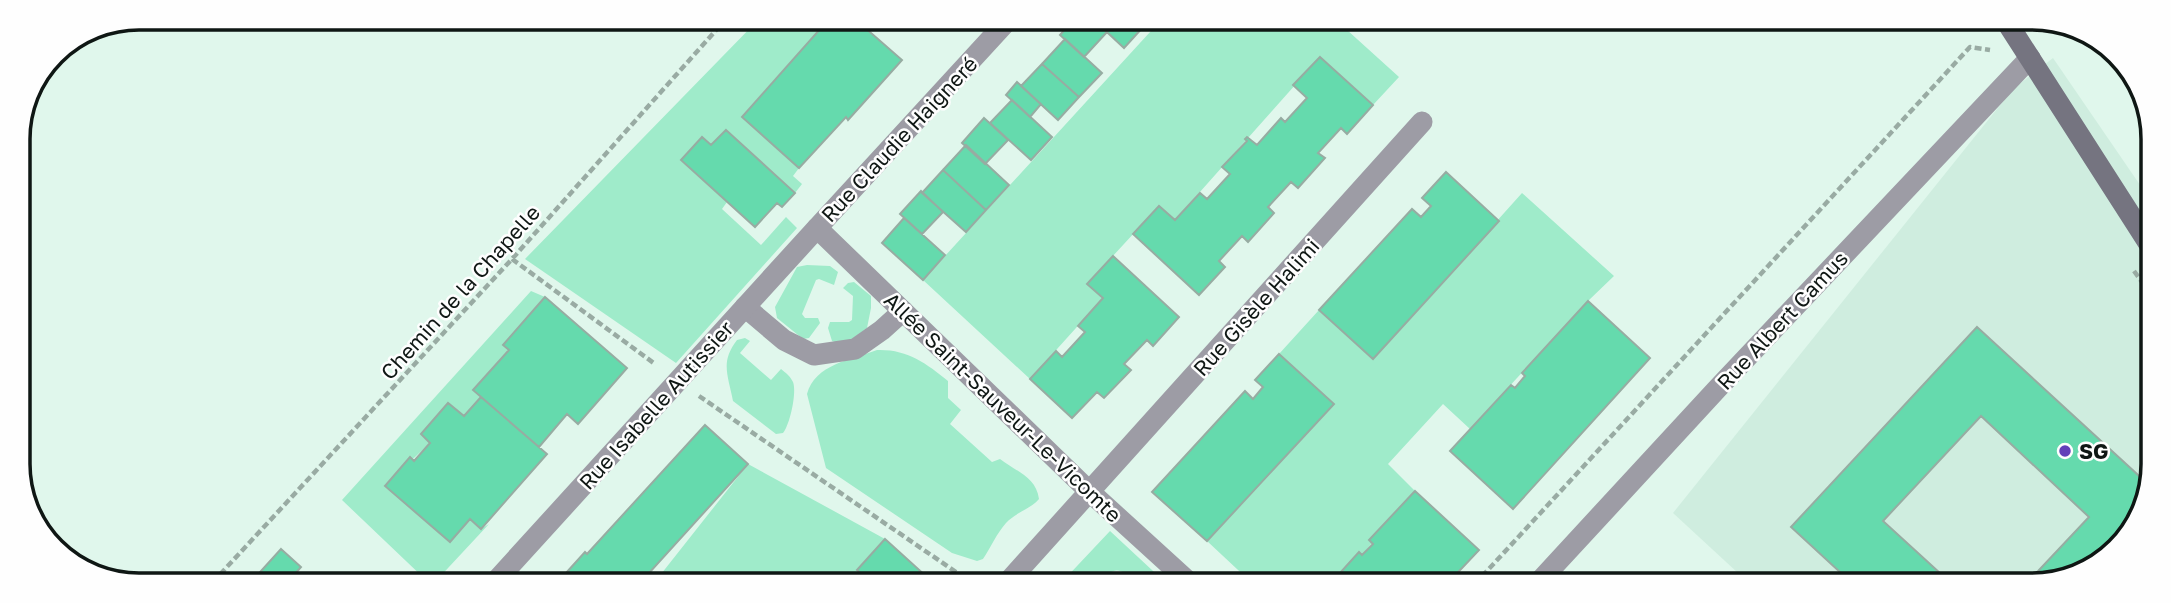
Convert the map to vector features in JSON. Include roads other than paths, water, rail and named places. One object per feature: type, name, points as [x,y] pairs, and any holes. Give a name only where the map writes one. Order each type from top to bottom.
[{"type":"main road","points":[[2012,30],[2141,231]]},
{"type":"street","name":"Rue Claudie Haigneré","points":[[817,228],[999,30]]},
{"type":"street","name":"Rue Albert Camus","points":[[1547,573],[2030,58]]},
{"type":"street","name":"Rue Gisèle Halimi","points":[[1016,573],[1422,122]]},
{"type":"street","name":"Rue Isabelle Autissier","points":[[503,573],[817,228]]},
{"type":"street","name":"Allée Saint-Sauveur-Le-Vicomte","points":[[817,228],[1090,492],[1179,573]]},
{"type":"street","points":[[745,307],[784,340],[814,355],[855,349],[903,311]]},
{"type":"place","name":"SG","points":[[2065,451]]}]
